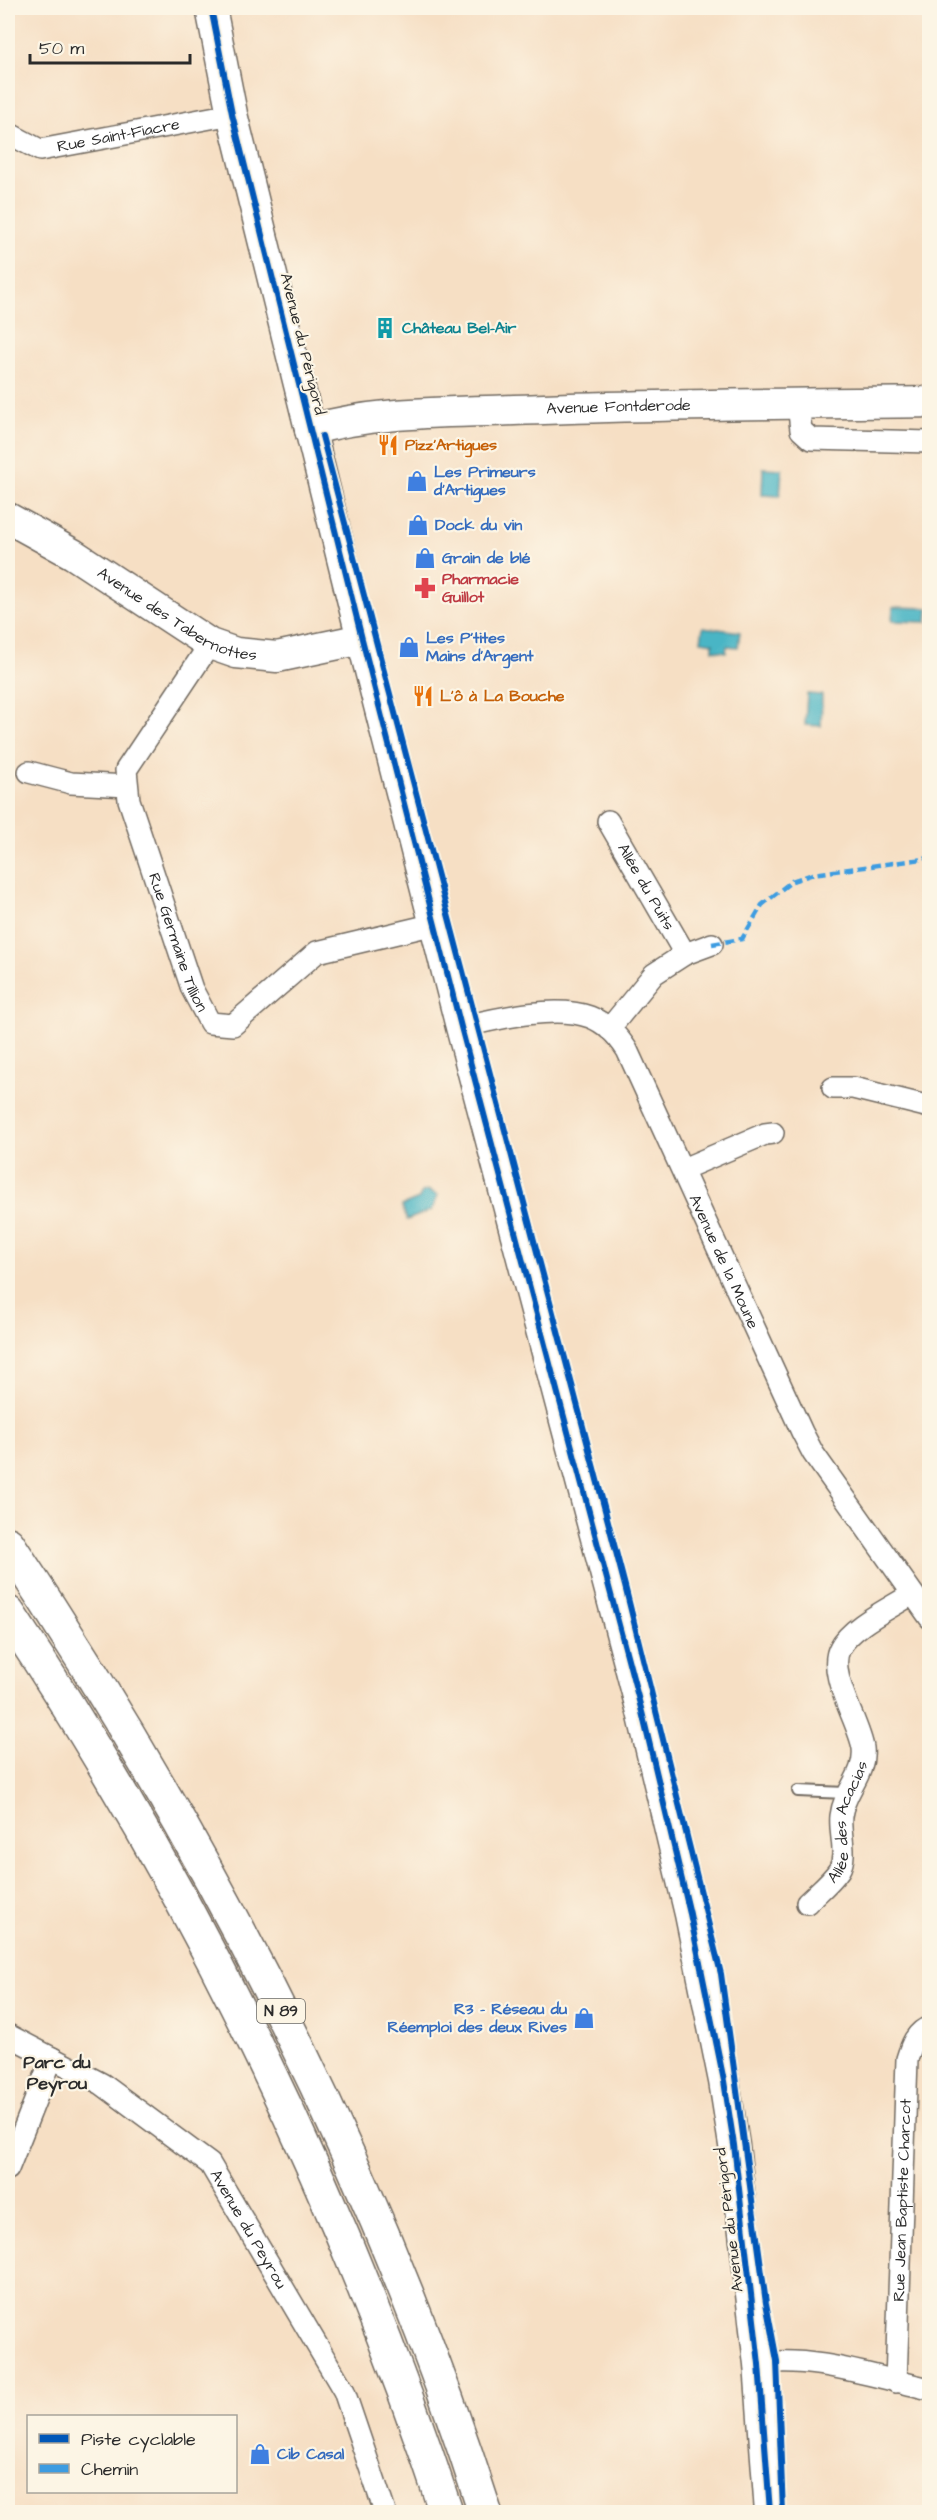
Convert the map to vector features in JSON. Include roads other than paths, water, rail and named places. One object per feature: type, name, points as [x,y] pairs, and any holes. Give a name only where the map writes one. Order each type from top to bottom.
[{"type":"highway","name":"N 89","points":[[8,1544],[105,1695],[169,1802],[226,1902],[291,2031],[330,2111],[379,2227],[428,2353],[485,2512]]},
{"type":"highway","name":"N 89","points":[[8,1613],[136,1821],[197,1931],[294,2123],[378,2320],[446,2512]]},
{"type":"street","name":"Avenue du Périgord","points":[[211,8],[232,114],[362,639],[461,1026],[642,1712],[690,1914],[724,2081],[734,2145],[759,2364],[770,2512]]},
{"type":"street","name":"Rue Saint-Fiacre","points":[[8,133],[40,150],[232,114]]},
{"type":"street","name":"Avenue Fontderode","points":[[310,430],[365,417],[405,415],[570,408],[930,402]]},
{"type":"street","points":[[798,403],[801,430],[811,439],[930,442]]},
{"type":"street","name":"Avenue des Tabernottes","points":[[8,518],[73,554],[210,644],[236,653],[277,657],[362,639]]},
{"type":"street","name":"Rue Germaine Tillion","points":[[210,644],[126,770],[129,800],[192,989],[210,1023],[233,1025],[317,952],[435,924]]},
{"type":"street","points":[[29,772],[71,783],[127,786]]},
{"type":"street","name":"Allée du Puits","points":[[608,821],[685,954]]},
{"type":"street","points":[[609,1029],[654,974],[685,954],[712,944]]},
{"type":"street","name":"Avenue de la Moune","points":[[461,1026],[564,1013],[589,1016],[619,1037],[813,1453],[930,1618]]},
{"type":"street","points":[[833,1088],[862,1090],[930,1107]]},
{"type":"street","points":[[682,1169],[765,1134],[773,1133]]},
{"type":"street","name":"Allée des Acacias","points":[[807,1904],[840,1869],[844,1842],[841,1818],[846,1793],[861,1772],[863,1752],[861,1736],[839,1678],[836,1664],[838,1650],[849,1635],[912,1594]]},
{"type":"street","name":"Rue Jean Baptiste Charcot","points":[[896,2382],[907,2059],[912,2044],[924,2029],[930,2027]]},
{"type":"street","name":"Avenue du Peyrou","points":[[8,2035],[102,2084],[210,2164],[344,2391],[385,2512]]},
{"type":"street","points":[[8,2169],[52,2058]]},
{"type":"street","points":[[759,2364],[800,2361],[930,2389]]},
{"type":"lane","points":[[798,1791],[846,1793]]},
{"type":"water","points":[[763,468],[782,469],[780,496],[762,495]]},
{"type":"water","points":[[893,607],[928,608],[927,622],[892,621]]},
{"type":"water","points":[[703,627],[740,632],[738,647],[727,646],[726,652],[713,650],[713,643],[701,641]]},
{"type":"water","points":[[807,694],[822,695],[821,726],[805,725]]},
{"type":"water","points":[[427,1190],[438,1195],[432,1210],[407,1220],[402,1206],[419,1199],[422,1192]]},
{"type":"place","name":"Château Bel-Air","points":[[385,328]]},
{"type":"place","name":"Pizz'Artigues","points":[[388,445]]},
{"type":"place","name":"Les Primeurs d'Artigues","points":[[417,481]]},
{"type":"place","name":"Dock du vin","points":[[418,525]]},
{"type":"place","name":"Grain de blé","points":[[425,558]]},
{"type":"place","name":"Pharmacie Guillot","points":[[425,588]]},
{"type":"place","name":"Les P'tites Mains d'Argent","points":[[409,647]]},
{"type":"place","name":"L'ô à La Bouche","points":[[423,696]]},
{"type":"place","name":"R3 - Réseau du Réemploi des deux Rives","points":[[584,2018]]},
{"type":"place","name":"Cib Casal","points":[[260,2454]]},
{"type":"district","name":"Parc du Peyrou","points":[[57,2072]]}]
